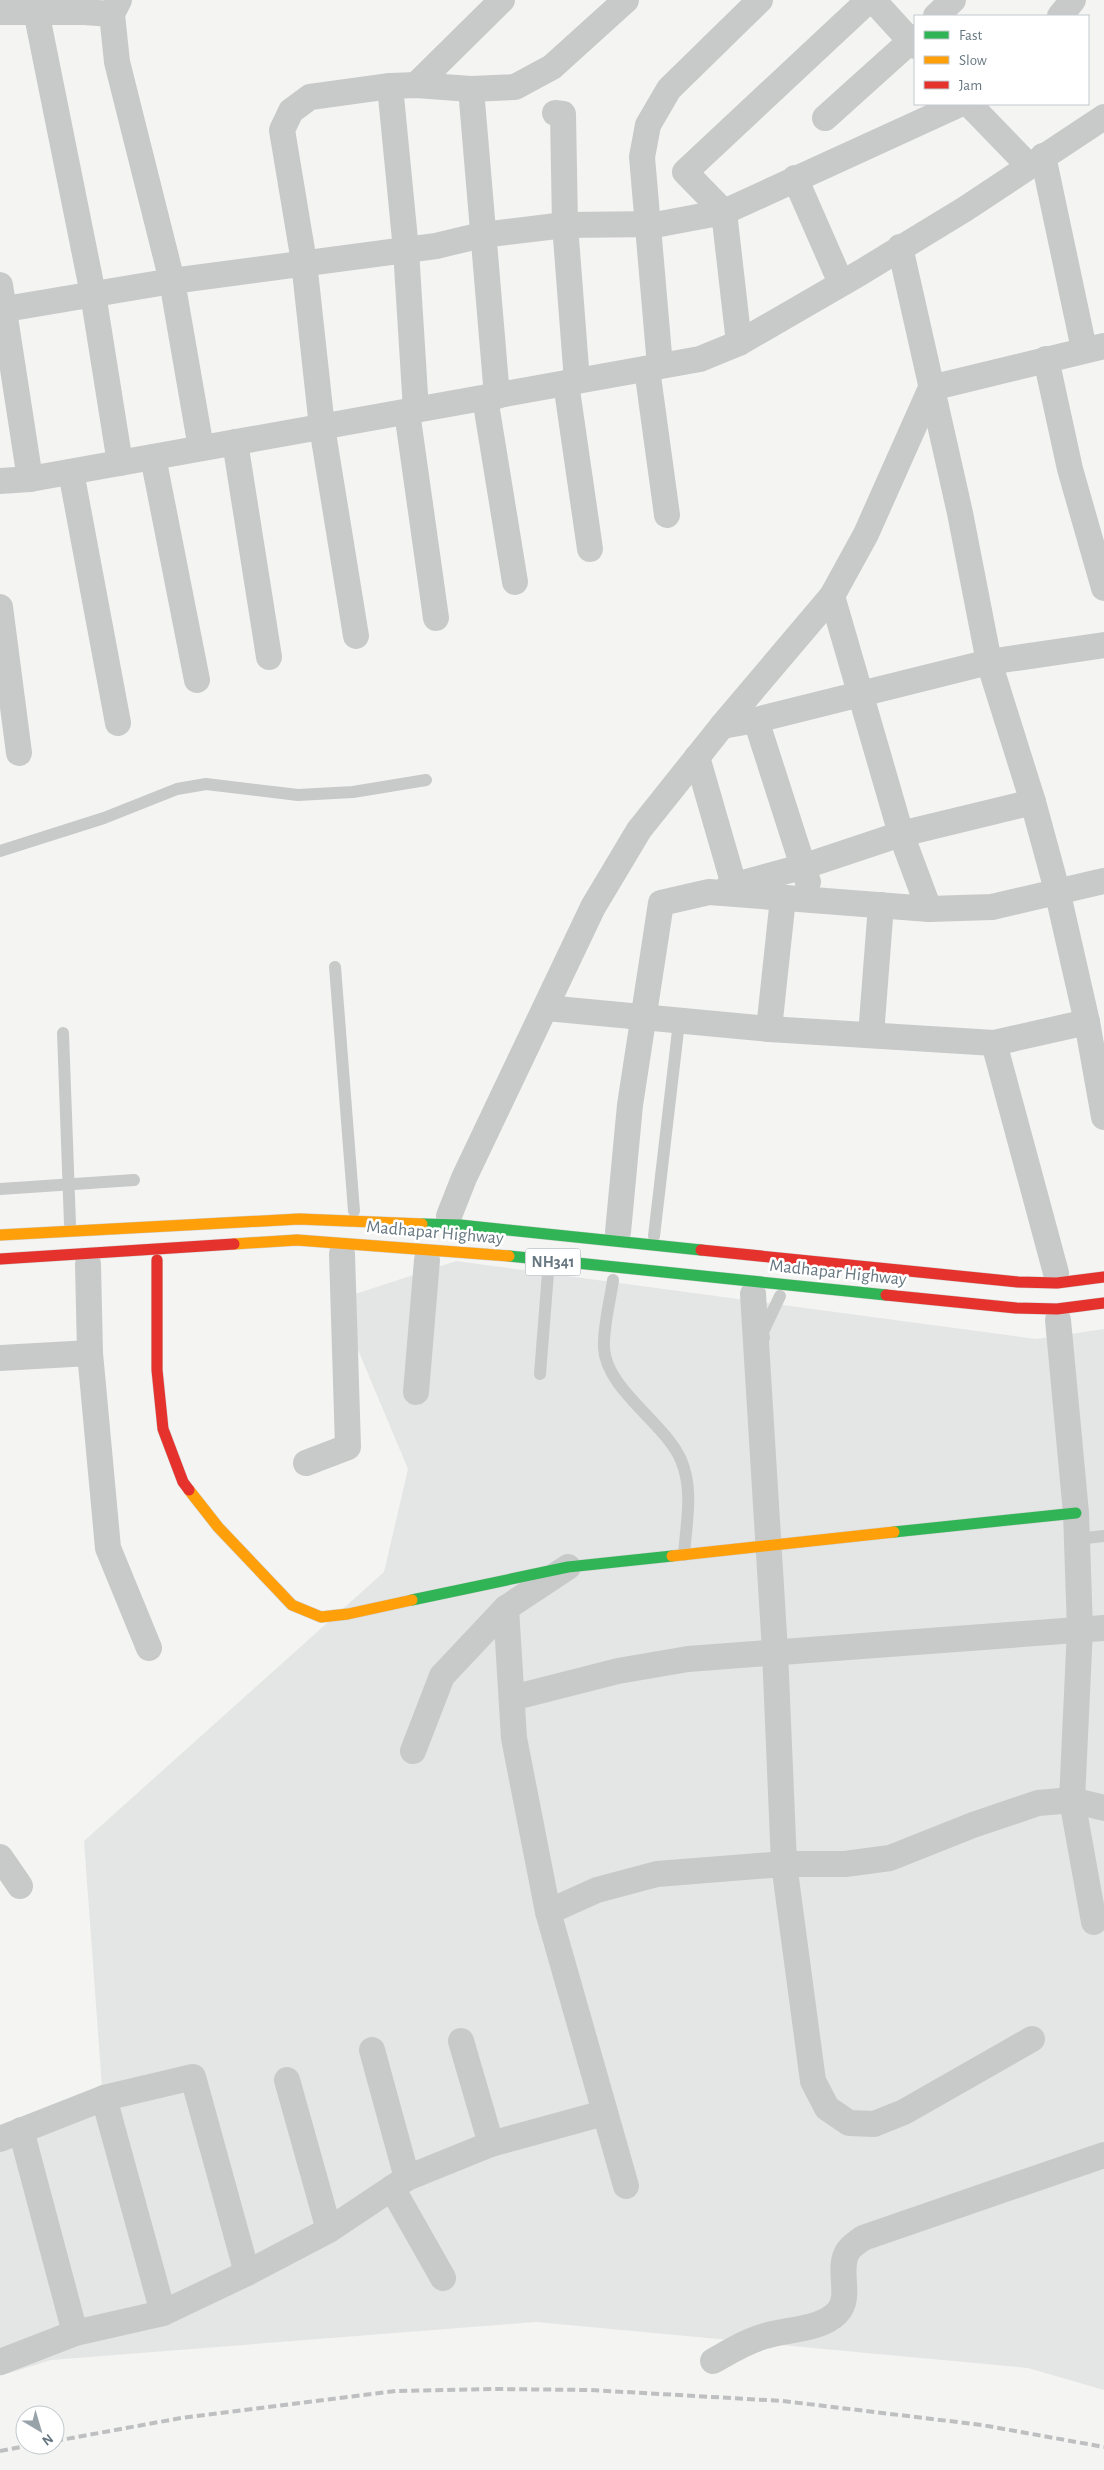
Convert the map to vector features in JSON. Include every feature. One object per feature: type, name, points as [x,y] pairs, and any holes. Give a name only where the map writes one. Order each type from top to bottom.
[{"type":"main road","name":"Madhapar Highway","points":[[0,1235],[299,1219],[460,1225],[1018,1282],[1057,1283],[1104,1277]]},
{"type":"main road","name":"Madhapar Highway","points":[[0,1259],[297,1240],[457,1251],[624,1270],[1016,1308],[1057,1309],[1104,1303]]},
{"type":"main road","points":[[157,1260],[158,1370],[163,1429],[183,1482],[218,1528],[292,1605],[322,1617],[348,1614],[568,1567],[770,1546],[1076,1526]]},
{"type":"street","points":[[416,85],[502,0]]},
{"type":"street","points":[[356,636],[322,427],[304,262],[282,130],[292,111],[310,97],[390,86],[416,85],[471,89],[514,87],[552,67],[626,0]]},
{"type":"street","points":[[667,516],[654,368],[649,224],[642,157],[648,125],[669,89],[760,0]]},
{"type":"street","points":[[739,343],[724,212],[685,172],[871,0],[914,41],[825,118]]},
{"type":"street","points":[[937,15],[953,0]]},
{"type":"street","points":[[1061,15],[1073,0]]},
{"type":"street","points":[[0,12],[116,7],[118,62],[172,281],[201,448]]},
{"type":"street","points":[[36,11],[93,294],[120,463]]},
{"type":"street","points":[[390,86],[406,250],[411,411],[436,618]]},
{"type":"street","points":[[471,89],[482,235],[491,397],[515,582]]},
{"type":"street","points":[[30,479],[1,301],[93,294],[304,262],[436,246],[482,235],[565,225],[649,224],[724,212],[958,105]]},
{"type":"street","points":[[931,388],[1094,347],[1036,160],[970,105]]},
{"type":"street","points":[[555,113],[563,114],[565,225],[572,382],[590,549]]},
{"type":"street","points":[[0,481],[30,479],[700,359],[739,343],[965,209],[1036,160],[1104,117]]},
{"type":"street","points":[[795,178],[841,283]]},
{"type":"street","points":[[900,247],[960,513],[989,662],[1033,802],[1057,890],[1087,1022],[1104,1116]]},
{"type":"street","points":[[1046,358],[1070,470],[1104,588]]},
{"type":"street","points":[[449,1216],[464,1178],[593,907],[608,881],[639,830],[722,726],[832,596],[866,534],[931,388]]},
{"type":"street","points":[[235,442],[269,657]]},
{"type":"street","points":[[153,457],[197,680]]},
{"type":"street","points":[[70,472],[118,723]]},
{"type":"street","points":[[832,596],[901,834],[929,909]]},
{"type":"street","points":[[0,607],[19,753]]},
{"type":"street","points":[[722,726],[756,720],[989,662],[1104,645]]},
{"type":"street","points":[[756,720],[805,866],[812,900]]},
{"type":"street","points":[[698,757],[734,885]]},
{"type":"street","points":[[618,1232],[630,1105],[661,903],[710,892],[805,866],[901,834],[1033,802]]},
{"type":"street","points":[[710,892],[929,909],[992,907],[1057,890],[1104,881]]},
{"type":"street","points":[[769,1029],[784,898]]},
{"type":"street","points":[[871,1035],[881,905]]},
{"type":"street","points":[[546,1008],[679,1022],[994,1043],[1087,1022]]},
{"type":"street","points":[[994,1043],[1056,1273]]},
{"type":"street","points":[[306,1463],[348,1447],[342,1254]]},
{"type":"street","points":[[416,1392],[427,1260]]},
{"type":"street","points":[[88,1264],[90,1353],[108,1548],[149,1648]]},
{"type":"street","points":[[753,1294],[770,1546],[784,1864],[813,2081],[827,2108],[848,2123],[874,2124],[904,2112],[1032,2039]]},
{"type":"street","points":[[1058,1320],[1076,1526],[1092,1628],[1072,1800],[1094,1922]]},
{"type":"street","points":[[0,1358],[90,1353]]},
{"type":"street","points":[[413,1751],[442,1676],[506,1608],[568,1567]]},
{"type":"street","points":[[506,1608],[514,1738],[548,1912],[626,2186]]},
{"type":"street","points":[[512,1698],[644,1666],[688,1658],[1092,1628]]},
{"type":"street","points":[[548,1912],[597,1890],[657,1874],[784,1864],[845,1864],[890,1858],[973,1825],[1038,1803],[1072,1800],[1104,1808]]},
{"type":"street","points":[[0,1857],[20,1886]]},
{"type":"street","points":[[462,2041],[491,2144]]},
{"type":"street","points":[[372,2050],[400,2183],[442,2278]]},
{"type":"street","points":[[75,2333],[10,2135],[104,2098],[194,2077],[247,2273]]},
{"type":"street","points":[[288,2080],[329,2230]]},
{"type":"street","points":[[104,2098],[163,2313]]},
{"type":"street","points":[[0,2362],[75,2333],[163,2313],[247,2273],[329,2230],[400,2183],[491,2144],[604,2113]]},
{"type":"street","points":[[713,2361],[738,2346],[764,2336],[818,2323],[839,2312],[844,2300],[843,2263],[849,2250],[863,2238],[1104,2155]]},
{"type":"lane","points":[[0,851],[104,818],[177,789],[206,784],[298,795],[353,792],[426,780]]},
{"type":"lane","points":[[335,967],[354,1211]]},
{"type":"lane","points":[[654,1236],[679,1022]]},
{"type":"lane","points":[[63,1034],[70,1224]]},
{"type":"lane","points":[[0,1189],[68,1186],[134,1180]]},
{"type":"lane","points":[[540,1374],[548,1273]]},
{"type":"lane","points":[[612,1280],[604,1349],[608,1364],[617,1382],[668,1440],[681,1460],[689,1487],[684,1555]]},
{"type":"lane","points":[[770,1546],[763,1332],[780,1296]]},
{"type":"lane","points":[[1076,1526],[1104,1536]]},
{"type":"shaded area","points":[[456,1261],[1036,1339],[1104,1329],[1104,2390],[1028,2368],[536,2322],[51,2360],[0,2376],[0,2125],[102,2087],[84,1841],[384,1572],[408,1469],[337,1300]]},
{"type":"railway","points":[[65,2439],[181,2418],[396,2391],[493,2389],[590,2390],[783,2401],[982,2425],[1104,2447]]},
{"type":"railway","points":[[0,2451],[15,2448]]},
{"type":"traffic: fast","points":[[422,1224],[460,1225],[701,1250]]},
{"type":"traffic: fast","points":[[509,1256],[886,1295]]},
{"type":"traffic: fast","points":[[894,1532],[1076,1513]]},
{"type":"traffic: fast","points":[[412,1600],[568,1567],[672,1556]]},
{"type":"traffic: slow","points":[[0,1235],[299,1219],[422,1224]]},
{"type":"traffic: slow","points":[[234,1244],[297,1240],[509,1256]]},
{"type":"traffic: slow","points":[[189,1490],[218,1527],[292,1605],[321,1617],[348,1614],[412,1600]]},
{"type":"traffic: slow","points":[[672,1556],[894,1532]]},
{"type":"traffic: jam","points":[[0,1259],[234,1244]]},
{"type":"traffic: jam","points":[[701,1250],[1018,1282],[1057,1283],[1104,1277]]},
{"type":"traffic: jam","points":[[157,1260],[157,1370],[163,1429],[183,1482],[189,1490]]},
{"type":"traffic: jam","points":[[886,1295],[1016,1308],[1057,1309],[1104,1303]]}]
